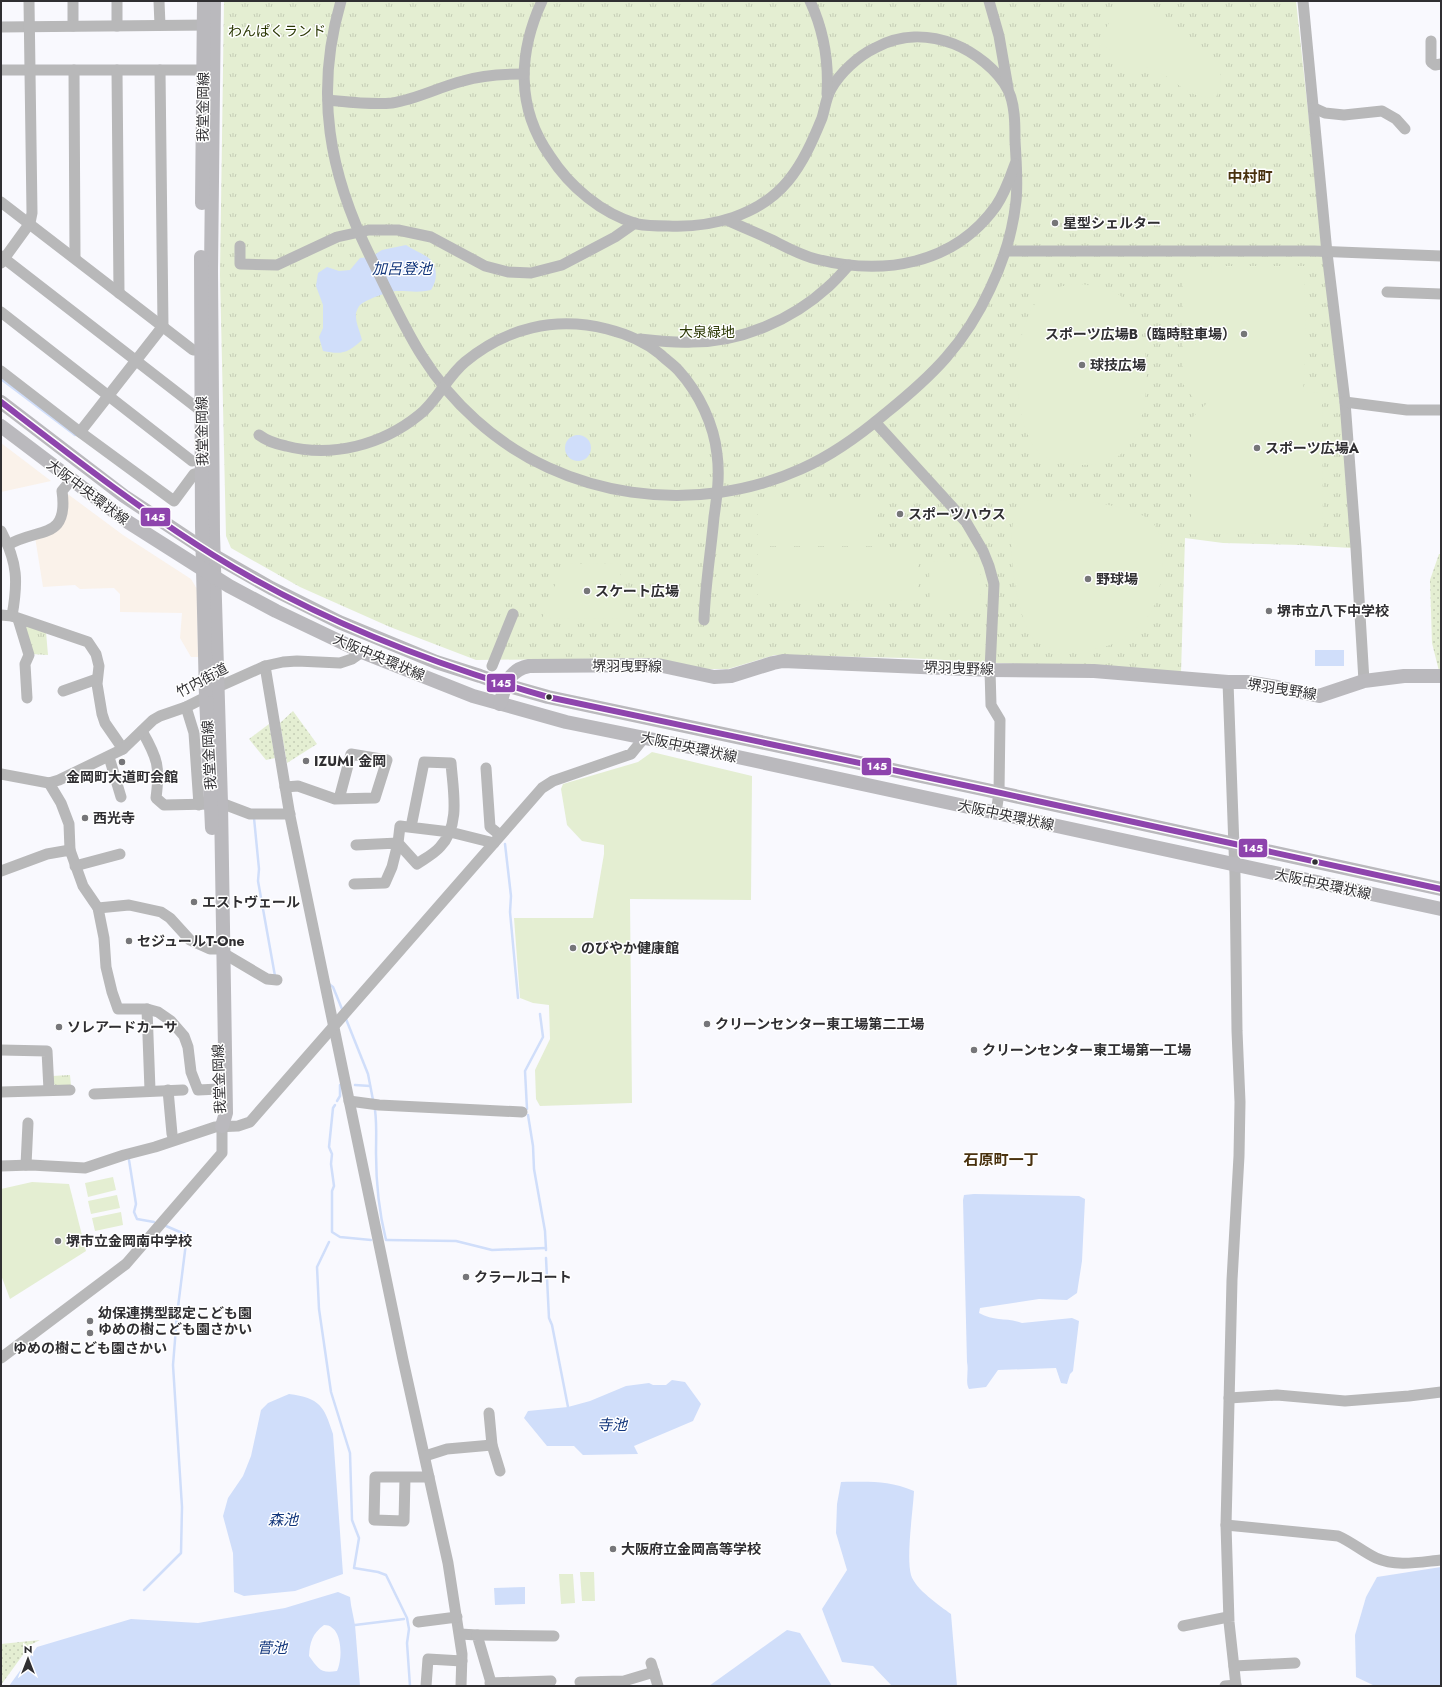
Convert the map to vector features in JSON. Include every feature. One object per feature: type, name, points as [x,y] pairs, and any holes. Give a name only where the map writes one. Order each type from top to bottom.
[{"type":"main road","name":"我堂金岡線","points":[[204,1],[209,25],[211,271],[201,411],[202,472],[208,551],[215,578],[218,687],[211,804]]},
{"type":"main road","name":"我堂金岡線","points":[[214,1],[203,70],[208,551],[203,570],[206,697],[220,951],[226,1113],[222,1126]]},
{"type":"main road","name":"大阪中央環状線","points":[[1,402],[124,496],[208,551],[271,588],[340,622],[384,642],[436,662],[548,698],[998,793],[1441,889]]},
{"type":"main road","name":"大阪中央環状線","points":[[1,426],[128,522],[215,578],[276,611],[362,652],[473,696],[566,722],[1441,909]]},
{"type":"main road","name":"堺羽曳野線","points":[[500,704],[505,685],[514,671],[521,667],[529,666],[658,665],[714,677],[731,676],[783,661],[990,670],[1094,672],[1228,682],[1247,682],[1319,696],[1364,681],[1404,676],[1441,676]]},
{"type":"main road","name":"我堂金岡線","points":[[220,951],[219,1113],[222,1126]]},
{"type":"street","points":[[29,1],[32,213],[30,223],[2,259],[201,411]]},
{"type":"street","points":[[73,1],[73,26]]},
{"type":"street","points":[[117,1],[117,26]]},
{"type":"street","points":[[159,1],[160,26]]},
{"type":"street","points":[[341,1],[332,37],[328,70],[329,131],[335,165],[347,206],[399,317],[424,361],[443,387],[476,420],[508,446],[547,467],[593,485],[627,493],[660,495],[718,493],[757,485],[804,468],[837,451],[927,379],[952,352],[978,314],[993,285],[1006,251],[1017,197],[1017,159],[1014,118],[999,36],[989,1]]},
{"type":"street","points":[[542,1],[530,30],[524,56],[524,74],[530,115],[540,143],[556,166],[578,190],[598,205],[635,223],[652,226],[681,227],[711,224],[727,220],[761,204],[785,185],[800,165],[824,112],[829,73],[827,55],[819,22],[810,1]]},
{"type":"street","points":[[1303,1],[1327,253],[1345,402],[1364,681]]},
{"type":"street","points":[[1,27],[209,25]]},
{"type":"street","points":[[827,95],[838,79],[857,61],[874,48],[893,40],[914,36],[938,38],[961,47],[980,59],[998,76],[1009,91]]},
{"type":"street","points":[[1431,41],[1431,62],[1435,65],[1441,64]]},
{"type":"street","points":[[1,70],[203,70]]},
{"type":"street","points":[[74,70],[76,258]]},
{"type":"street","points":[[117,70],[119,293]]},
{"type":"street","points":[[80,432],[163,326],[160,70]]},
{"type":"street","points":[[328,100],[372,104],[393,102],[415,98],[462,81],[484,76],[524,74]]},
{"type":"street","points":[[1314,108],[1325,113],[1344,115],[1382,111],[1396,120],[1405,130]]},
{"type":"street","points":[[727,220],[793,251],[816,259],[849,265],[887,266],[914,262],[940,253],[961,241],[978,228],[997,204],[1007,186],[1017,159]]},
{"type":"street","points":[[1,202],[76,258],[193,350],[206,350]]},
{"type":"street","points":[[240,246],[240,264],[277,265],[337,237],[359,232],[398,230],[431,237],[485,266],[508,272],[531,273],[562,265],[615,237],[635,223]]},
{"type":"street","points":[[1006,251],[1314,251],[1327,253],[1441,256]]},
{"type":"street","points":[[259,435],[271,442],[309,450],[334,450],[374,442],[398,430],[420,415],[464,363],[486,347],[532,327],[552,323],[571,323],[584,324],[619,332],[639,339],[694,342],[724,338],[754,331],[800,309],[828,287],[849,265]]},
{"type":"street","points":[[1390,291],[1440,292]]},
{"type":"street","points":[[1,312],[192,461]]},
{"type":"street","points":[[639,339],[679,371],[694,391],[706,413],[714,437],[717,453],[718,493],[704,620]]},
{"type":"street","points":[[1,371],[80,432],[174,501],[194,474],[202,472]]},
{"type":"street","points":[[1345,402],[1407,410],[1441,410]]},
{"type":"street","points":[[875,422],[966,522],[983,551],[989,566],[994,584],[990,670],[991,705],[1000,720],[996,813]]},
{"type":"street","points":[[8,545],[20,538],[48,532],[57,526],[60,521],[63,506],[62,491],[71,480]]},
{"type":"street","points":[[1,531],[8,545],[17,581],[10,617],[29,655],[25,664],[27,698]]},
{"type":"street","points":[[492,666],[513,614]]},
{"type":"street","points":[[10,617],[88,642],[96,654],[99,666],[97,680],[105,723],[122,750]]},
{"type":"street","name":"竹内街道","points":[[49,783],[59,780],[122,750],[153,720],[160,716],[186,707],[206,697],[218,687],[265,666],[297,661],[340,663],[352,659],[362,652]]},
{"type":"street","points":[[265,666],[290,814],[333,1025],[403,1360],[448,1563],[460,1634],[462,1661],[461,1686]]},
{"type":"street","points":[[63,691],[97,680]]},
{"type":"street","points":[[1225,1686],[1236,1686],[1228,1617],[1226,1525],[1232,1280],[1239,1156],[1240,1102],[1236,1031],[1235,875],[1233,865],[1228,682]]},
{"type":"street","points":[[186,707],[194,733],[211,804]]},
{"type":"street","points":[[142,732],[151,746],[157,764],[158,776],[156,798],[158,802],[164,805],[211,804],[250,814],[290,814]]},
{"type":"street","points":[[1,1166],[26,1165],[86,1168],[124,1155],[155,1147],[215,1126],[238,1126],[250,1122],[333,1025],[542,788],[553,781],[631,754],[644,738]]},
{"type":"street","points":[[285,787],[298,786],[335,799],[339,799],[375,798],[387,760],[350,754],[339,799]]},
{"type":"street","points":[[109,757],[121,797]]},
{"type":"street","points":[[398,843],[417,864],[440,848],[450,832],[454,814],[451,763],[424,762],[410,827]]},
{"type":"street","points":[[486,768],[490,827],[497,839]]},
{"type":"street","points":[[1,774],[49,783],[61,803],[69,824],[70,850],[83,886],[98,908],[104,938],[106,967],[110,986],[118,1009],[147,1009],[158,1012],[172,1021],[184,1036],[188,1047],[191,1072],[198,1090],[219,1089]]},
{"type":"street","points":[[354,884],[385,883],[392,867],[398,843],[400,826],[497,839]]},
{"type":"street","points":[[356,845],[398,843]]},
{"type":"street","points":[[1,871],[47,854],[70,850]]},
{"type":"street","points":[[76,866],[120,854]]},
{"type":"street","points":[[98,908],[129,905],[161,912],[170,918],[190,940],[210,949],[220,951],[267,979],[277,980]]},
{"type":"street","points":[[147,1009],[150,1090]]},
{"type":"street","points":[[1,1050],[47,1051],[49,1090]]},
{"type":"street","points":[[1,1092],[70,1090]]},
{"type":"street","points":[[94,1094],[150,1090],[183,1090]]},
{"type":"street","points":[[168,1090],[172,1134]]},
{"type":"street","points":[[349,1101],[379,1105],[522,1112]]},
{"type":"street","points":[[26,1165],[28,1123]]},
{"type":"street","points":[[1,1358],[126,1264],[222,1153],[222,1126]]},
{"type":"street","points":[[1229,1398],[1277,1395],[1345,1400],[1409,1396],[1441,1392]]},
{"type":"street","points":[[489,1413],[492,1445],[500,1472]]},
{"type":"street","points":[[425,1456],[447,1449],[492,1445]]},
{"type":"street","points":[[405,1477],[404,1520],[374,1520],[375,1477],[405,1477],[429,1477]]},
{"type":"street","points":[[1226,1525],[1315,1532],[1338,1536],[1351,1542],[1375,1558],[1390,1563],[1441,1560]]},
{"type":"street","points":[[418,1622],[457,1617]]},
{"type":"street","points":[[1183,1626],[1228,1617]]},
{"type":"street","points":[[460,1634],[554,1636]]},
{"type":"street","points":[[476,1635],[491,1684],[551,1681]]},
{"type":"street","points":[[426,1686],[428,1659],[462,1661]]},
{"type":"street","points":[[1234,1666],[1295,1663]]},
{"type":"street","points":[[587,1684],[624,1681],[652,1667],[658,1686]]},
{"type":"shaded area","points":[[1,443],[30,465],[51,481],[1,492]]},
{"type":"shaded area","points":[[65,492],[123,535],[191,579],[197,589],[198,657],[191,657],[180,638],[182,613],[120,612],[120,594],[114,588],[80,589],[75,585],[43,587],[35,537],[49,533]]},
{"type":"green space","name":"大泉緑地","points":[[224,1],[1296,1],[1348,478],[1351,548],[1223,543],[1185,538],[1181,673],[906,658],[775,655],[728,669],[701,669],[655,658],[476,660],[390,627],[300,587],[231,548],[226,536],[220,275]]},
{"type":"green space","points":[[1121,1],[1133,1],[1143,8],[1149,2],[1208,57],[1220,73],[1221,87],[1216,97],[1206,97],[1190,92],[1151,68],[1118,67],[1115,63],[1112,51],[1103,45],[1100,45],[1099,48],[1099,40],[1103,40],[1104,32]]},
{"type":"green space","points":[[1212,266],[1304,266],[1306,342],[1303,393],[1322,392],[1323,533],[1191,534],[1191,419],[1212,398],[1199,406],[1183,384],[1183,273],[1211,273]]},
{"type":"green space","name":"球技広場","points":[[1081,284],[1100,287],[1114,292],[1129,304],[1142,334],[1146,369],[1145,402],[1140,425],[1128,448],[1122,454],[1107,462],[1084,465],[1055,461],[1042,455],[1036,450],[1029,439],[1025,427],[1021,413],[1017,384],[1017,369],[1021,339],[1030,311],[1047,292],[1056,288]]},
{"type":"green space","points":[[758,498],[878,498],[878,546],[758,546]]},
{"type":"green space","name":"野球場","points":[[1076,500],[1115,506],[1144,516],[1151,521],[1157,529],[1161,540],[1162,552],[1159,591],[1156,602],[1148,616],[1140,625],[1121,640],[1105,647],[1079,651],[1051,648],[1034,640],[1022,615],[1017,597],[1012,558],[1013,524],[1016,513],[1019,509],[1033,501]]},
{"type":"green space","points":[[758,552],[918,552],[918,601],[758,600]]},
{"type":"green space","points":[[1439,554],[1441,554],[1441,671],[1439,671],[1432,643],[1430,580]]},
{"type":"green space","points":[[980,561],[981,610],[930,611],[929,562]]},
{"type":"green space","name":"スケート広場","points":[[620,563],[621,618],[542,619],[563,564]]},
{"type":"green space","points":[[27,625],[46,632],[48,655],[31,654],[23,629]]},
{"type":"green space","points":[[293,711],[317,744],[287,763],[280,723]]},
{"type":"green space","points":[[269,724],[275,758],[266,760],[249,739]]},
{"type":"green space","name":"のびやか健康館","points":[[652,752],[752,776],[751,900],[630,899],[632,1103],[540,1106],[536,1099],[535,1070],[550,1039],[549,1005],[533,1003],[520,998],[514,918],[593,918],[604,854],[604,845],[582,841],[567,825],[561,789],[563,784],[638,762]]},
{"type":"green space","points":[[70,1075],[71,1086],[55,1085],[52,1082],[52,1076]]},
{"type":"green space","points":[[113,1177],[116,1190],[88,1197],[85,1183]]},
{"type":"green space","points":[[32,1182],[69,1184],[86,1251],[10,1299],[1,1275],[1,1189]]},
{"type":"green space","points":[[117,1195],[120,1208],[91,1214],[88,1201]]},
{"type":"green space","points":[[121,1212],[123,1225],[95,1231],[92,1218]]},
{"type":"green space","points":[[580,1572],[594,1572],[595,1601],[582,1601]]},
{"type":"green space","points":[[559,1574],[573,1574],[575,1603],[561,1604]]},
{"type":"green space","points":[[40,1640],[30,1645],[1,1685],[1,1644]]},
{"type":"water","name":"加呂登池","points":[[406,245],[431,260],[435,268],[436,275],[435,283],[431,290],[418,292],[395,291],[378,296],[363,303],[360,305],[356,313],[362,340],[353,348],[344,352],[335,353],[323,351],[319,337],[323,328],[323,305],[316,286],[318,273],[327,267],[339,271],[350,270],[360,258],[371,257],[382,250]]},
{"type":"water","points":[[578,435],[587,439],[591,448],[587,457],[578,461],[569,457],[565,448],[569,439]]},
{"type":"water","points":[[1315,650],[1344,650],[1344,666],[1315,666]]},
{"type":"water","points":[[964,1195],[1079,1196],[1085,1199],[1082,1261],[1077,1293],[1067,1300],[1039,1299],[980,1308],[979,1313],[990,1318],[1011,1320],[1022,1323],[1072,1318],[1079,1321],[1073,1371],[1070,1374],[1067,1384],[1061,1383],[1056,1368],[998,1370],[986,1387],[969,1389],[967,1380],[968,1369],[963,1200]]},
{"type":"water","name":"寺池","points":[[672,1380],[685,1382],[701,1404],[693,1421],[634,1446],[638,1454],[583,1455],[574,1446],[547,1446],[524,1418],[528,1411],[568,1407],[590,1401],[626,1386],[649,1383],[653,1385],[666,1385]]},
{"type":"water","name":"森池","points":[[289,1394],[308,1398],[319,1405],[327,1416],[333,1434],[343,1574],[295,1591],[244,1596],[234,1592],[233,1553],[223,1516],[228,1498],[243,1476],[251,1456],[261,1410],[268,1403]]},
{"type":"water","points":[[841,1482],[886,1483],[914,1491],[909,1546],[911,1575],[917,1586],[951,1614],[957,1686],[892,1686],[873,1666],[842,1662],[822,1609],[847,1570],[836,1533],[837,1504]]},
{"type":"water","points":[[1441,1567],[1441,1686],[1375,1686],[1356,1677],[1355,1635],[1366,1597],[1377,1577]]},
{"type":"water","points":[[525,1587],[525,1604],[495,1605],[494,1588]]},
{"type":"water","name":"菅池","points":[[338,1592],[350,1597],[355,1625],[360,1686],[9,1686],[37,1647],[131,1619],[198,1623],[285,1608]],"holes":[[[324,1625],[330,1626],[335,1630],[338,1636],[341,1651],[337,1671],[327,1672],[317,1667],[309,1656],[311,1642],[314,1635]]]},
{"type":"water","points":[[787,1630],[800,1633],[832,1686],[709,1686]]},
{"type":"waterway","points":[[1,379],[75,435]]},
{"type":"waterway","points":[[254,818],[259,869],[258,881],[275,976]]},
{"type":"waterway","points":[[505,844],[511,896],[510,912],[518,998]]},
{"type":"waterway","points":[[329,984],[333,987],[342,1009]]},
{"type":"waterway","points":[[527,1109],[525,1071],[543,1037],[540,1014]]},
{"type":"waterway","points":[[346,1019],[368,1074],[373,1100]]},
{"type":"waterway","points":[[337,1101],[340,1096],[340,1085]]},
{"type":"waterway","points":[[355,1085],[370,1086]]},
{"type":"waterway","points":[[335,1105],[333,1108],[329,1147],[332,1154],[331,1164],[334,1186],[332,1191],[332,1232],[340,1237],[371,1240]]},
{"type":"waterway","points":[[375,1110],[377,1186],[381,1219],[386,1240]]},
{"type":"waterway","points":[[528,1115],[533,1146],[534,1169],[545,1231],[546,1250]]},
{"type":"waterway","points":[[129,1160],[136,1204],[134,1212],[137,1219],[154,1222]]},
{"type":"waterway","points":[[144,1590],[181,1553],[182,1507],[173,1365],[177,1315],[187,1235],[166,1226]]},
{"type":"waterway","points":[[387,1240],[456,1241],[492,1250],[546,1248]]},
{"type":"waterway","points":[[329,1242],[317,1267],[319,1309],[331,1392],[350,1453],[352,1520],[359,1538],[354,1568],[378,1572],[386,1575],[407,1618],[409,1629],[407,1643],[410,1686]]},
{"type":"waterway","points":[[546,1258],[549,1318],[552,1325],[568,1407]]},
{"type":"waterway","points":[[355,1625],[404,1619]]},
{"type":"transit line","name":"145","points":[[1,402],[105,481],[158,519],[213,555],[252,578],[292,600],[375,638],[461,670],[548,697],[987,790],[1441,889]]},
{"type":"place","name":"星型シェルター","points":[[1055,223]]},
{"type":"place","name":"スポーツ広場B（臨時駐車場）","points":[[1244,334]]},
{"type":"place","name":"球技広場","points":[[1082,365]]},
{"type":"place","name":"スポーツ広場A","points":[[1257,448]]},
{"type":"place","name":"スポーツハウス","points":[[900,514]]},
{"type":"place","name":"野球場","points":[[1088,579]]},
{"type":"place","name":"スケート広場","points":[[587,591]]},
{"type":"place","name":"堺市立八下中学校","points":[[1269,611]]},
{"type":"place","name":"IZUMI 金岡","points":[[306,761]]},
{"type":"place","name":"金岡町大道町会館","points":[[122,762]]},
{"type":"place","name":"西光寺","points":[[85,818]]},
{"type":"place","name":"エストヴェール","points":[[194,902]]},
{"type":"place","name":"セジュールT-One","points":[[129,941]]},
{"type":"place","name":"のびやか健康館","points":[[573,948]]},
{"type":"place","name":"クリーンセンター東工場第二工場","points":[[707,1024]]},
{"type":"place","name":"ソレアードカーサ","points":[[59,1027]]},
{"type":"place","name":"クリーンセンター東工場第一工場","points":[[974,1050]]},
{"type":"place","name":"堺市立金岡南中学校","points":[[58,1241]]},
{"type":"place","name":"クラールコート","points":[[466,1277]]},
{"type":"place","name":"幼保連携型認定こども園 ゆめの樹こども園さかい","points":[[90,1321]]},
{"type":"place","name":"ゆめの樹こども園さかい","points":[[90,1333]]},
{"type":"place","name":"大阪府立金岡高等学校","points":[[613,1549]]},
{"type":"district","name":"中村町","points":[[1250,177]]},
{"type":"district","name":"石原町一丁","points":[[1001,1160]]},
{"type":"park label","name":"わんぱくランド","points":[[277,31]]}]
